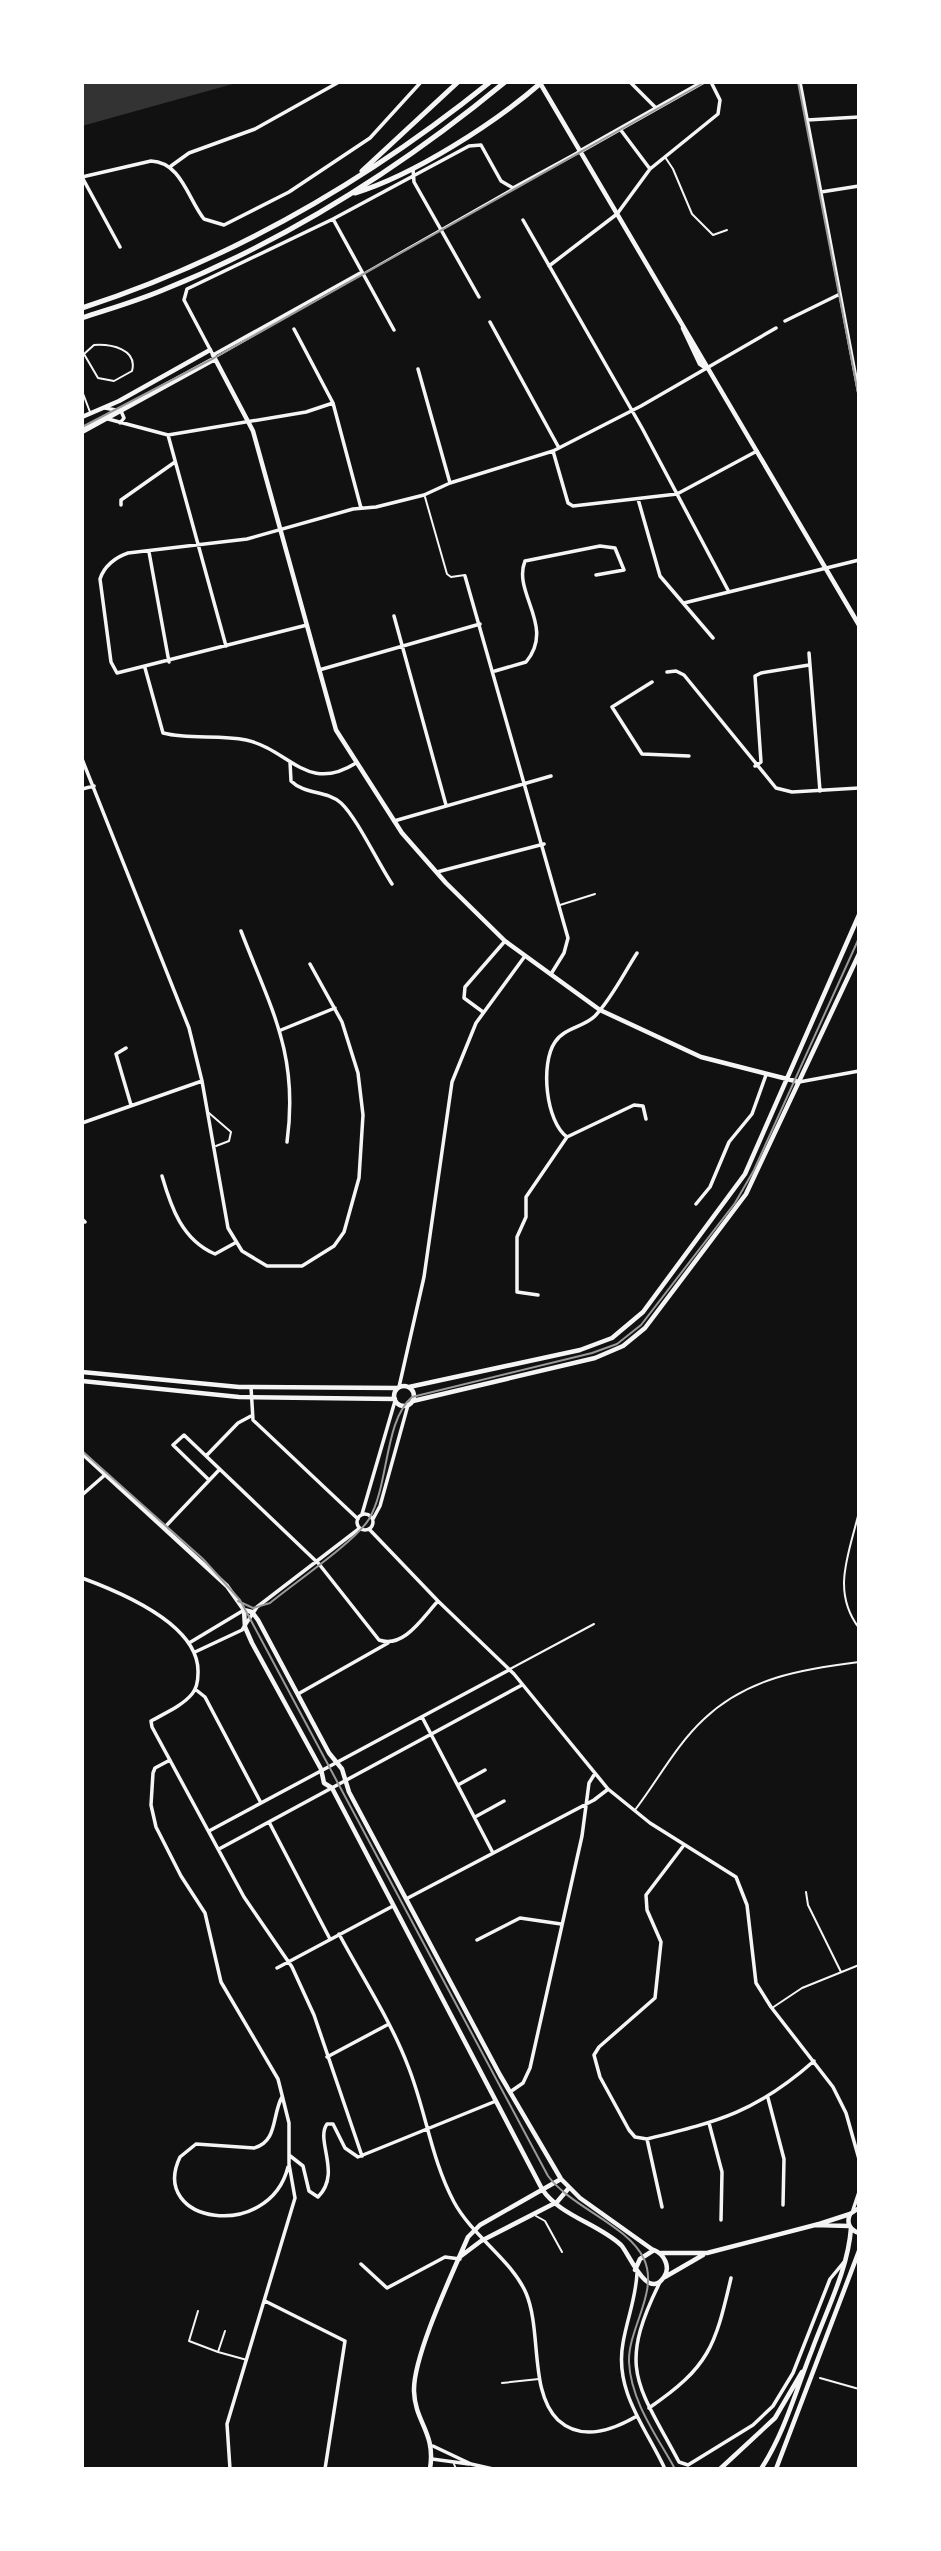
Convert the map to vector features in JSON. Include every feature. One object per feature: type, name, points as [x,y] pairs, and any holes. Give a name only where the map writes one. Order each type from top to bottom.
[{"type":"highway","points":[[347,185],[458,82]]},
{"type":"highway","points":[[82,308],[161,281],[233,248],[347,185],[422,134],[490,82]]},
{"type":"highway","points":[[82,318],[164,289],[295,228],[446,128],[505,82]]},
{"type":"highway","points":[[348,195],[383,183],[480,128],[539,83]]},
{"type":"street","points":[[171,166],[189,153],[255,129],[339,82]]},
{"type":"street","points":[[120,247],[82,177],[152,161],[171,166],[204,219],[217,225],[233,223],[289,192],[370,138],[421,82]]},
{"type":"street","points":[[630,82],[656,108]]},
{"type":"street","points":[[693,87],[697,82]]},
{"type":"street","points":[[703,82],[513,188],[504,185],[484,149],[477,144],[333,219],[187,289],[184,296],[187,310],[249,421],[336,730],[394,821],[436,872],[505,941],[600,1010],[701,1057],[786,1080],[799,1082],[859,1071]]},
{"type":"street","points":[[549,266],[617,214],[650,169],[718,114],[721,104],[711,82]]},
{"type":"street","points":[[800,82],[859,394]]},
{"type":"street","points":[[539,83],[683,327],[683,334],[700,364],[706,368],[757,451],[859,625]]},
{"type":"street","points":[[807,120],[859,117]]},
{"type":"street","points":[[620,129],[650,169]]},
{"type":"street","points":[[415,165],[412,177],[479,297]]},
{"type":"street","points":[[821,192],[859,186]]},
{"type":"street","points":[[333,219],[394,330]]},
{"type":"street","points":[[523,220],[631,410],[729,592]]},
{"type":"street","points":[[82,430],[107,419],[213,356],[363,273]]},
{"type":"street","points":[[785,321],[840,294]]},
{"type":"street","points":[[490,322],[559,448]]},
{"type":"street","points":[[307,625],[117,673],[111,662],[100,579],[114,561],[128,553],[247,539],[360,508],[376,507],[424,495],[450,483],[553,451],[776,327]]},
{"type":"street","points":[[294,328],[333,403],[360,508]]},
{"type":"street","points":[[82,417],[213,356]]},
{"type":"street","points":[[418,369],[450,483]]},
{"type":"street","points":[[107,419],[168,435],[306,412],[333,403]]},
{"type":"street","points":[[103,408],[118,411],[124,418],[120,423]]},
{"type":"street","points":[[168,435],[226,647]]},
{"type":"street","points":[[553,451],[570,505],[677,494],[757,451]]},
{"type":"street","points":[[121,505],[121,500],[129,492],[175,462]]},
{"type":"street","points":[[638,499],[660,576],[713,638]]},
{"type":"street","points":[[495,671],[526,662],[535,647],[537,629],[523,574],[525,561],[600,546],[615,548],[624,570],[596,575]]},
{"type":"street","points":[[149,552],[169,662]]},
{"type":"street","points":[[684,603],[859,560]]},
{"type":"street","points":[[466,576],[560,905],[568,943],[551,975]]},
{"type":"street","points":[[394,616],[446,806]]},
{"type":"street","points":[[319,670],[480,624]]},
{"type":"street","points":[[808,653],[820,791]]},
{"type":"street","points":[[755,766],[761,762],[755,676],[809,666]]},
{"type":"street","points":[[145,668],[163,733],[243,739],[320,775],[337,774],[356,763]]},
{"type":"street","points":[[667,672],[676,671],[684,676],[755,766],[780,790],[859,788]]},
{"type":"street","points":[[652,682],[612,707],[642,754],[690,756]]},
{"type":"street","points":[[82,759],[183,1008],[202,1081],[224,1217],[235,1243],[262,1264],[295,1267],[328,1252],[344,1232],[359,1178],[363,1115],[358,1073],[347,1033],[310,964]]},
{"type":"street","points":[[290,762],[291,781],[297,787],[327,795],[346,810],[392,884]]},
{"type":"street","points":[[394,821],[551,776]]},
{"type":"street","points":[[82,789],[94,786]]},
{"type":"street","points":[[436,872],[544,844]]},
{"type":"street","points":[[82,1372],[251,1387],[398,1388],[580,1350],[607,1340],[626,1329],[643,1312],[738,1185],[859,915]]},
{"type":"street","points":[[241,931],[281,1030],[292,1082],[288,1142]]},
{"type":"street","points":[[483,1012],[464,998],[465,987],[505,941]]},
{"type":"street","points":[[567,1137],[559,1131],[550,1113],[548,1084],[552,1047],[559,1036],[587,1023],[600,1010],[637,953]]},
{"type":"street","points":[[82,1381],[251,1397],[395,1400],[401,1406],[595,1358],[635,1337],[653,1319],[746,1194],[859,954]]},
{"type":"street","points":[[358,1519],[362,1514],[403,1374],[424,1277],[447,1104],[460,1058],[483,1012],[525,956]]},
{"type":"street","points":[[281,1030],[335,1007]]},
{"type":"street","points":[[126,1048],[116,1054],[131,1105]]},
{"type":"street","points":[[696,1204],[710,1187],[729,1142],[751,1114],[766,1075]]},
{"type":"street","points":[[82,1123],[202,1081]]},
{"type":"street","points":[[538,1295],[517,1292],[517,1237],[526,1217],[526,1197],[567,1137],[638,1104],[643,1106],[646,1119]]},
{"type":"street","points":[[162,1177],[180,1224],[195,1241],[215,1254],[235,1243]]},
{"type":"street","points":[[403,1374],[414,1391],[413,1401]]},
{"type":"street","points":[[251,1387],[251,1416],[358,1519],[360,1528]]},
{"type":"street","points":[[369,1529],[380,1507],[408,1405]]},
{"type":"street","points":[[206,1456],[238,1423],[251,1416]]},
{"type":"street","points":[[209,1480],[173,1445],[184,1435],[317,1563],[371,1632],[379,1640],[390,1642]]},
{"type":"street","points":[[82,1453],[219,1577],[244,1610],[245,1627],[321,1769],[324,1783],[332,1788],[498,2100],[542,2189],[554,2204],[615,2241],[626,2251],[636,2272],[652,2282],[707,2253],[815,2225],[854,2211]]},
{"type":"street","points":[[164,1527],[219,1470]]},
{"type":"street","points":[[82,1494],[106,1474]]},
{"type":"street","points":[[362,1514],[373,1519]]},
{"type":"street","points":[[195,1652],[245,1627],[252,1612],[360,1528],[369,1529],[509,1670],[608,1789],[684,1845],[729,1869],[741,1885],[755,1980],[771,2008],[814,2060],[844,2107],[859,2159]]},
{"type":"street","points":[[82,1578],[143,1606],[189,1643],[195,1652],[198,1672],[195,1689],[179,1705],[151,1721],[244,1897],[289,1962],[314,2015],[362,2156]]},
{"type":"street","points":[[298,1694],[407,1635],[438,1601]]},
{"type":"street","points":[[189,1643],[244,1610],[252,1612],[335,1762],[342,1769],[344,1782],[510,2092],[561,2179],[568,2188],[657,2252],[666,2263],[662,2279],[644,2314],[635,2352],[637,2381],[679,2462],[692,2464],[760,2420],[773,2406],[793,2373],[830,2279],[846,2261]]},
{"type":"street","points":[[209,1831],[509,1670]]},
{"type":"street","points":[[219,1849],[522,1685]]},
{"type":"street","points":[[195,1689],[205,1697],[261,1803]]},
{"type":"street","points":[[422,1717],[494,1853]]},
{"type":"street","points":[[170,1760],[157,1766],[153,1773],[151,1805],[156,1828],[181,1876],[205,1913],[220,1982],[273,2067],[289,2123],[289,2162],[295,2200],[227,2424],[230,2469]]},
{"type":"street","points":[[458,1785],[485,1770]]},
{"type":"street","points":[[510,2092],[523,2083],[530,2068],[589,1783],[594,1774]]},
{"type":"street","points":[[407,1899],[586,1804],[608,1789]]},
{"type":"street","points":[[475,1817],[504,1801]]},
{"type":"street","points":[[269,1822],[330,1939]]},
{"type":"street","points":[[684,1845],[646,1895],[647,1910],[661,1942],[655,1998],[598,2047],[594,2055],[600,2077],[629,2130],[635,2137],[647,2139],[739,2114],[768,2098],[814,2060]]},
{"type":"street","points":[[277,1968],[393,1906]]},
{"type":"street","points":[[477,1940],[520,1918],[561,1924]]},
{"type":"street","points":[[340,1934],[408,2065],[426,2130],[446,2187],[473,2231],[509,2269],[526,2292],[534,2320],[541,2379],[549,2408],[572,2429],[605,2431],[637,2416]]},
{"type":"street","points":[[327,2057],[387,2025]]},
{"type":"street","points":[[283,2096],[270,2138],[262,2146],[254,2148],[193,2145],[178,2159],[176,2183],[184,2200],[199,2212],[213,2217],[231,2217],[247,2213],[265,2202],[285,2177],[289,2162]]},
{"type":"street","points":[[768,2098],[784,2159],[783,2205]]},
{"type":"street","points":[[289,2155],[303,2166],[309,2191],[318,2197],[325,2188],[330,2166],[325,2125],[333,2124],[348,2151],[362,2156],[498,2100]]},
{"type":"street","points":[[709,2123],[722,2172],[721,2220]]},
{"type":"street","points":[[647,2139],[662,2207]]},
{"type":"street","points":[[430,2469],[433,2446],[416,2407],[416,2372],[460,2258],[473,2231],[561,2179]]},
{"type":"street","points":[[361,2264],[387,2288],[445,2257],[460,2258],[481,2241],[554,2204],[564,2197],[568,2188]]},
{"type":"street","points":[[761,2469],[779,2437],[846,2261],[850,2227],[859,2192]]},
{"type":"street","points":[[815,2225],[850,2227],[859,2233]]},
{"type":"street","points":[[776,2469],[859,2251]]},
{"type":"street","points":[[665,2469],[625,2389],[621,2365],[636,2272],[640,2259],[657,2252],[707,2253]]},
{"type":"street","points":[[649,2408],[682,2385],[707,2356],[719,2328],[731,2278]]},
{"type":"street","points":[[265,2301],[345,2342],[325,2469]]},
{"type":"street","points":[[720,2469],[775,2418],[805,2369]]},
{"type":"street","points":[[433,2446],[471,2464],[493,2469]]},
{"type":"street","points":[[432,2459],[455,2466],[471,2464]]},
{"type":"lane","points":[[664,156],[671,165],[695,217],[713,235],[727,230]]},
{"type":"lane","points":[[363,273],[513,188]]},
{"type":"lane","points":[[94,345],[114,345],[131,356],[134,369],[122,379],[102,380],[91,371],[83,351],[94,345]]},
{"type":"lane","points":[[82,391],[90,413]]},
{"type":"lane","points":[[82,430],[118,411]]},
{"type":"lane","points":[[424,495],[447,574],[451,577],[466,576]]},
{"type":"lane","points":[[560,905],[595,894]]},
{"type":"lane","points":[[208,1112],[231,1132],[229,1141],[213,1146]]},
{"type":"lane","points":[[859,1417],[859,1467]]},
{"type":"lane","points":[[859,1513],[844,1572],[843,1597],[859,1629]]},
{"type":"lane","points":[[509,1670],[594,1625]]},
{"type":"lane","points":[[634,1810],[696,1727],[726,1702],[781,1674],[859,1662]]},
{"type":"lane","points":[[806,1892],[808,1905],[841,1973]]},
{"type":"lane","points":[[771,2008],[803,1988],[859,1965]]},
{"type":"lane","points":[[533,2213],[545,2221],[562,2252]]},
{"type":"lane","points":[[198,2311],[189,2341],[247,2360]]},
{"type":"lane","points":[[218,2352],[225,2331]]},
{"type":"lane","points":[[820,2378],[859,2389]]},
{"type":"lane","points":[[502,2383],[541,2379]]},
{"type":"shaded area","points":[[82,82],[240,82],[82,126]]},
{"type":"tram line","points":[[82,427],[214,358],[705,82]]},
{"type":"tram line","points":[[798,82],[859,398]]},
{"type":"tram line","points":[[238,1601],[253,1608],[270,1603],[362,1528],[375,1505],[396,1422],[412,1397],[592,1353],[617,1344],[641,1325],[735,1203],[754,1170],[859,938]]},
{"type":"tram line","points":[[82,1451],[203,1559],[240,1600],[548,2176],[571,2198],[626,2236],[644,2259],[648,2284],[630,2349],[631,2377],[646,2418],[675,2469]]}]
